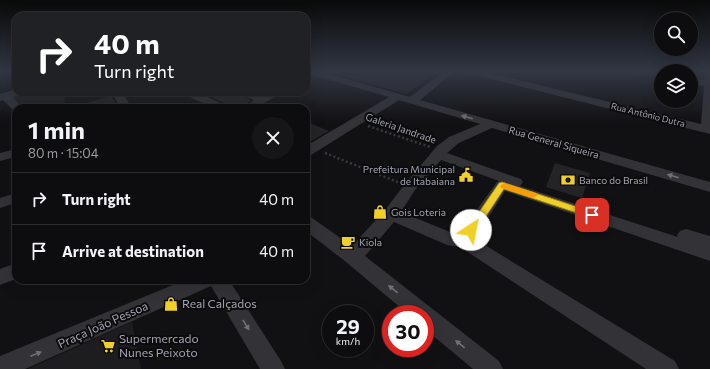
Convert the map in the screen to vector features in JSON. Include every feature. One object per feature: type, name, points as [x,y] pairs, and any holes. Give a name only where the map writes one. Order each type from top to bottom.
[{"type":"street","name":"Rua General Siqueira","points":[[366,88],[710,187]]},
{"type":"street","points":[[411,101],[428,88]]},
{"type":"street","name":"Rua Antônio Dutra","points":[[539,88],[708,130]]},
{"type":"street","points":[[708,130],[709,88]]},
{"type":"street","points":[[196,96],[214,104]]},
{"type":"street","points":[[254,96],[264,100]]},
{"type":"street","points":[[256,104],[271,96]]},
{"type":"street","points":[[3,97],[12,104]]},
{"type":"street","points":[[310,147],[340,132],[397,97]]},
{"type":"street","points":[[353,258],[391,214],[410,187],[451,142],[491,124]]},
{"type":"street","points":[[441,153],[501,180],[668,235],[710,254]]},
{"type":"street","points":[[0,157],[12,154]]},
{"type":"street","points":[[458,240],[501,180]]},
{"type":"street","points":[[0,203],[12,199]]},
{"type":"street","points":[[391,214],[458,240],[557,304],[652,369]]},
{"type":"street","points":[[310,227],[353,258],[412,305]]},
{"type":"street","points":[[668,235],[710,243]]},
{"type":"street","points":[[0,277],[12,272]]},
{"type":"street","points":[[220,284],[273,369]]},
{"type":"street","name":"Praça João Pessoa","points":[[0,368],[69,340],[182,286]]},
{"type":"street","points":[[557,304],[666,369]]},
{"type":"street","points":[[434,323],[491,369]]},
{"type":"path","name":"Galeria Jandrade","points":[[356,122],[441,153]]},
{"type":"path","points":[[310,149],[410,187]]},
{"type":"shaded area","points":[[10,95],[64,96],[65,104],[20,104]]},
{"type":"shaded area","name":"Supermercado Nunes Peixoto","points":[[132,322],[141,369],[28,369]]},
{"type":"building","points":[[386,88],[414,88],[406,94]]},
{"type":"building","points":[[111,96],[116,104],[83,104]]},
{"type":"building","points":[[209,96],[242,96],[251,100],[246,104],[226,104]]},
{"type":"building","points":[[310,123],[329,131],[310,142]]},
{"type":"building","name":"Banco do Brasil","points":[[555,163],[590,173],[582,198],[546,187]]},
{"type":"slow traffic","points":[[504,186],[533,195]]},
{"type":"place","name":"Prefeitura Municipal de Itabaiana","points":[[466,175]]},
{"type":"place","name":"Banco do Brasil","points":[[568,180]]},
{"type":"place","name":"Gois Loteria","points":[[380,212]]},
{"type":"place","name":"Kiola","points":[[348,242]]},
{"type":"place","name":"Real Calçados","points":[[171,304]]},
{"type":"place","name":"Supermercado Nunes Peixoto","points":[[108,346]]},
{"type":"route","points":[[471,230],[502,185],[592,215]]}]
